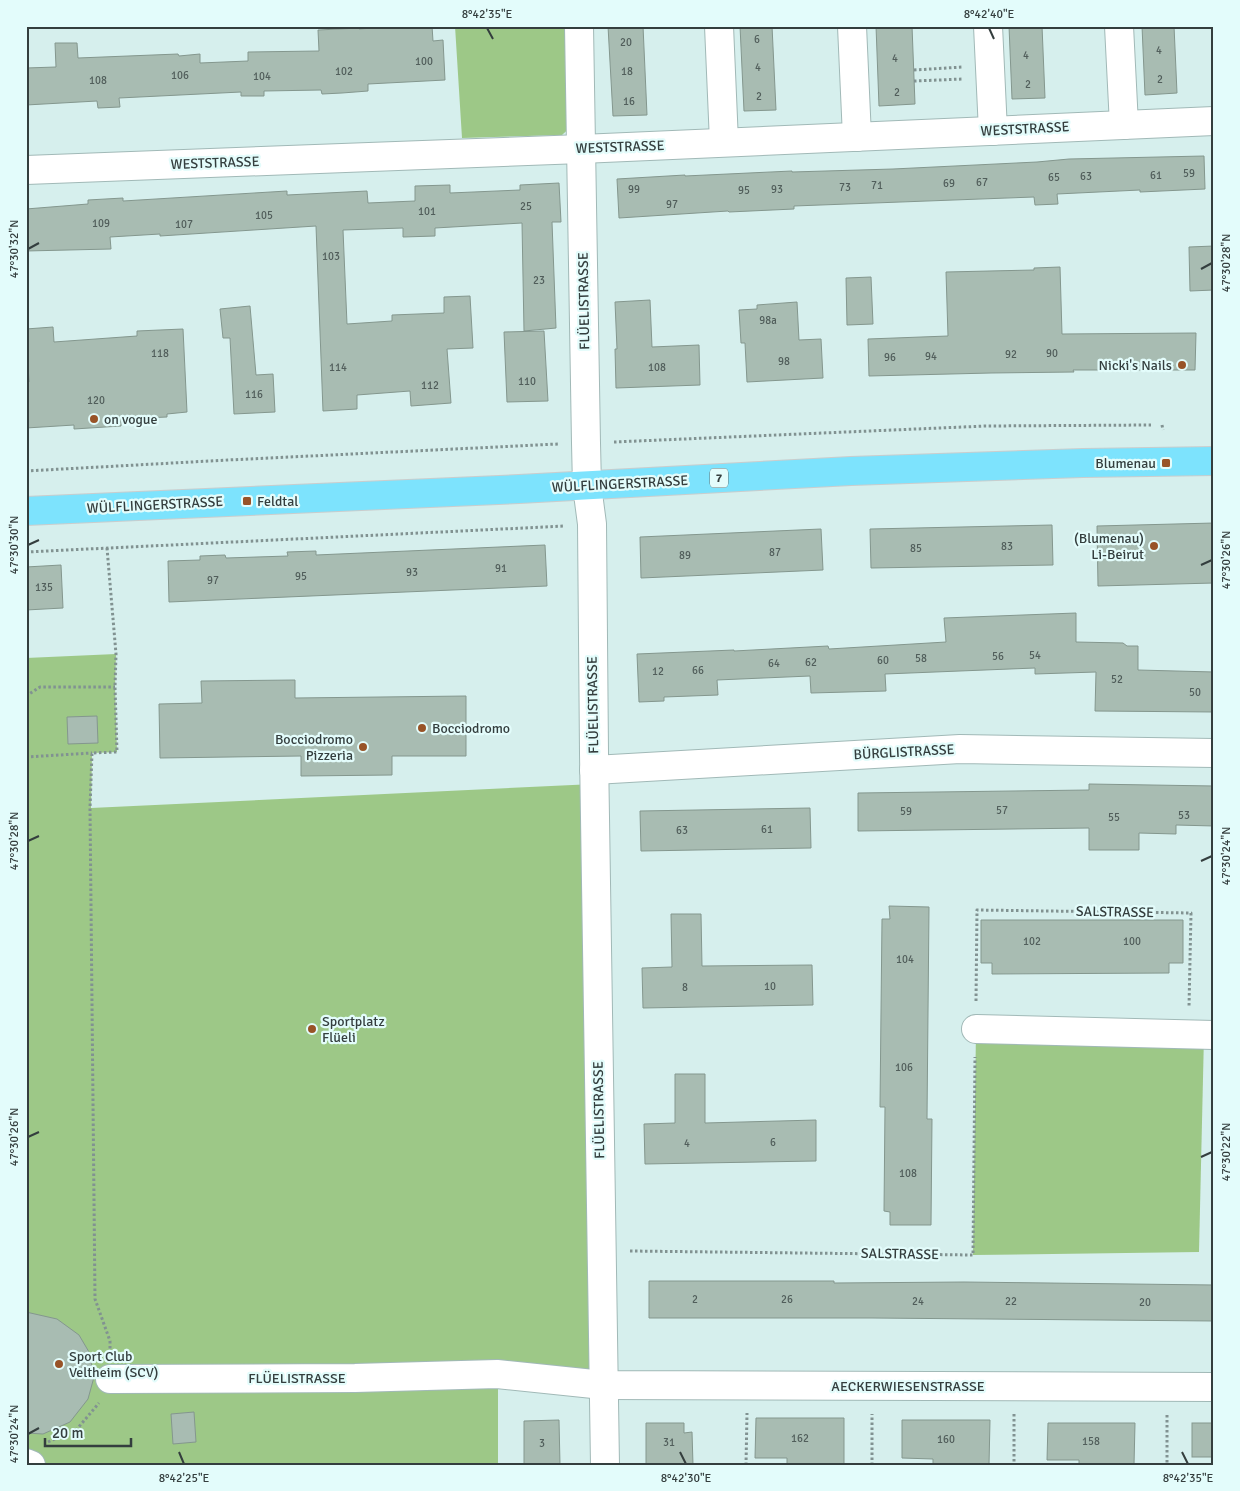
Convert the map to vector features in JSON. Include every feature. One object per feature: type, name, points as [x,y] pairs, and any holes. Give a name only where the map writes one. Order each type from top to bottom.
[{"type":"main road","name":"WÜLFLINGERSTRASSE","points":[[26,510],[587,486],[939,467],[1214,462]]},
{"type":"street","name":"FLÜELISTRASSE","points":[[579,26],[587,486],[592,524],[601,1251],[606,1465]]},
{"type":"street","points":[[719,26],[724,142]]},
{"type":"street","points":[[852,26],[857,137]]},
{"type":"street","points":[[988,26],[993,131]]},
{"type":"street","points":[[1120,26],[1124,125]]},
{"type":"street","name":"WESTSTRASSE","points":[[26,170],[581,149],[1214,121]]},
{"type":"street","name":"BÜRGLISTRASSE","points":[[594,770],[960,749],[1214,753]]},
{"type":"street","points":[[976,1029],[1201,1035]]},
{"type":"street","name":"FLÜELISTRASSE","points":[[110,1378],[355,1378],[497,1374],[603,1385]]},
{"type":"street","name":"AECKERWIESENSTRASSE","points":[[603,1385],[1214,1387]]},
{"type":"path","points":[[914,70],[990,72]]},
{"type":"path","points":[[914,81],[990,72]]},
{"type":"path","points":[[1162,425],[1163,430]]},
{"type":"path","points":[[26,552],[572,525]]},
{"type":"path","points":[[26,757],[117,752],[116,654],[108,548]]},
{"type":"path","points":[[26,696],[40,687],[115,686]]},
{"type":"path","points":[[34,1457],[77,1429],[98,1406],[110,1378],[110,1341],[95,1299],[90,808],[92,753]]},
{"type":"path","name":"SALSTRASSE","points":[[601,1251],[973,1255],[977,910],[1190,913],[1201,1035]]},
{"type":"path","points":[[746,1465],[747,1385]]},
{"type":"path","points":[[872,1465],[873,1386]]},
{"type":"path","points":[[1014,1386],[1014,1465]]},
{"type":"path","points":[[1167,1387],[1167,1465]]},
{"type":"green space","points":[[455,26],[572,26],[574,124],[562,135],[462,138]]},
{"type":"green space","name":"Sportplatz Flüeli","points":[[116,654],[117,752],[92,753],[91,808],[594,784],[603,1385],[498,1375],[498,1465],[31,1465],[26,1463],[26,658]]},
{"type":"green space","points":[[976,1029],[1204,1035],[1199,1252],[973,1255]]},
{"type":"building","points":[[432,26],[433,41],[443,40],[445,80],[368,84],[368,91],[342,93],[322,94],[321,90],[264,91],[264,96],[241,96],[241,92],[119,98],[120,107],[98,108],[97,101],[26,105],[26,68],[56,67],[55,43],[77,43],[78,58],[200,54],[200,63],[248,61],[248,52],[319,51],[318,30]]},
{"type":"building","points":[[608,26],[643,26],[647,115],[613,116]]},
{"type":"building","points":[[740,26],[772,26],[776,110],[744,111]]},
{"type":"building","points":[[876,26],[912,26],[915,104],[879,106]]},
{"type":"building","points":[[1009,26],[1042,26],[1045,98],[1012,99]]},
{"type":"building","points":[[1142,26],[1174,26],[1177,93],[1145,95]]},
{"type":"building","points":[[1204,156],[1205,189],[1057,194],[1058,204],[1035,205],[1034,197],[794,206],[794,209],[619,218],[617,179],[792,171],[893,169],[1069,159]]},
{"type":"building","points":[[559,183],[561,222],[552,222],[556,328],[524,331],[522,223],[435,228],[435,236],[403,237],[403,228],[343,230],[347,324],[392,321],[392,315],[444,313],[444,297],[470,296],[473,348],[447,349],[451,403],[411,406],[410,391],[357,395],[357,409],[323,411],[316,226],[160,236],[160,234],[110,237],[111,249],[26,251],[26,209],[88,204],[88,200],[123,198],[123,201],[287,191],[287,195],[367,191],[368,203],[415,201],[415,186],[450,185],[450,193],[520,190],[520,185]]},
{"type":"building","points":[[1214,246],[1214,290],[1190,291],[1189,247]]},
{"type":"building","points":[[1060,267],[1062,334],[1196,333],[1195,370],[1073,370],[1074,372],[869,376],[868,339],[948,336],[946,272],[1034,270],[1034,268]]},
{"type":"building","points":[[871,277],[873,324],[847,325],[846,278]]},
{"type":"building","points":[[650,300],[652,347],[699,345],[700,385],[616,388],[615,302]]},
{"type":"building","points":[[797,302],[799,340],[821,339],[823,378],[747,382],[745,343],[741,343],[739,310],[757,309],[757,305]]},
{"type":"building","points":[[250,306],[256,375],[273,374],[275,412],[234,414],[230,338],[223,338],[220,309]]},
{"type":"building","points":[[53,327],[54,342],[137,336],[137,331],[183,329],[187,412],[167,414],[167,417],[121,419],[121,426],[74,429],[74,425],[26,428],[26,382],[29,382],[26,329]]},
{"type":"building","points":[[544,331],[548,401],[507,402],[504,332]]},
{"type":"building","points":[[1214,523],[1214,583],[1098,586],[1097,526]]},
{"type":"building","points":[[1052,525],[1053,565],[871,568],[870,529]]},
{"type":"building","points":[[821,529],[823,570],[641,578],[640,537]]},
{"type":"building","points":[[545,545],[547,586],[169,602],[168,561],[200,560],[200,556],[225,555],[226,558],[288,556],[287,552],[316,551],[316,555]]},
{"type":"building","points":[[61,565],[63,608],[26,610],[26,567]]},
{"type":"building","points":[[1076,613],[1076,642],[1123,643],[1127,646],[1138,646],[1138,670],[1214,672],[1214,712],[1095,711],[1096,672],[1035,674],[1035,668],[885,674],[886,691],[811,693],[810,676],[717,680],[718,695],[664,697],[664,701],[639,702],[637,654],[828,646],[829,649],[946,642],[944,618]]},
{"type":"building","points":[[295,680],[295,698],[466,696],[466,756],[392,756],[392,775],[301,776],[301,756],[160,758],[159,704],[202,703],[201,681]]},
{"type":"building","points":[[97,716],[98,743],[68,744],[67,717]]},
{"type":"building","points":[[1089,784],[1214,786],[1214,826],[1176,825],[1176,834],[1139,833],[1139,850],[1089,850],[1089,828],[858,831],[858,793],[1089,790]]},
{"type":"building","points":[[810,808],[811,848],[641,851],[640,811]]},
{"type":"building","points":[[889,906],[929,907],[927,1119],[932,1119],[931,1225],[890,1225],[890,1212],[884,1211],[885,1107],[880,1107],[882,919],[890,919]]},
{"type":"building","points":[[671,914],[701,914],[702,966],[812,965],[813,1005],[643,1008],[642,968],[672,967]]},
{"type":"building","points":[[981,920],[1183,920],[1183,963],[1169,963],[1169,973],[992,974],[992,963],[981,963]]},
{"type":"building","points":[[675,1074],[705,1074],[705,1123],[816,1120],[816,1161],[645,1164],[644,1124],[675,1123]]},
{"type":"building","points":[[649,1281],[1214,1285],[1214,1321],[649,1318]]},
{"type":"building","name":"Sport Club Veltheim (SCV)","points":[[26,1312],[57,1319],[79,1335],[89,1352],[94,1377],[88,1399],[70,1422],[43,1434],[26,1433]]},
{"type":"building","points":[[194,1412],[196,1442],[173,1444],[171,1414]]},
{"type":"building","points":[[756,1418],[844,1418],[844,1465],[787,1465],[787,1458],[755,1458]]},
{"type":"building","points":[[559,1420],[560,1465],[524,1465],[524,1421]]},
{"type":"building","points":[[902,1420],[990,1420],[989,1465],[933,1465],[933,1459],[902,1458]]},
{"type":"building","points":[[646,1423],[684,1423],[684,1433],[692,1432],[693,1465],[646,1465]]},
{"type":"building","points":[[1048,1423],[1135,1423],[1134,1465],[1079,1465],[1079,1460],[1047,1460]]},
{"type":"building","points":[[1192,1423],[1214,1423],[1214,1457],[1192,1457]]},
{"type":"place","name":"Nicki's Nails","points":[[1182,365]]},
{"type":"place","name":"on vogue","points":[[94,419]]},
{"type":"place","name":"Blumenau","points":[[1166,463]]},
{"type":"place","name":"Feldtal","points":[[247,501]]},
{"type":"place","name":"(Blumenau) Li-Beirut","points":[[1154,546]]},
{"type":"place","name":"Bocciodromo","points":[[422,728]]},
{"type":"place","name":"Bocciodromo Pizzeria","points":[[363,747]]},
{"type":"place","name":"Sportplatz Flüeli","points":[[312,1029]]},
{"type":"place","name":"Sport Club Veltheim (SCV)","points":[[59,1364]]}]
